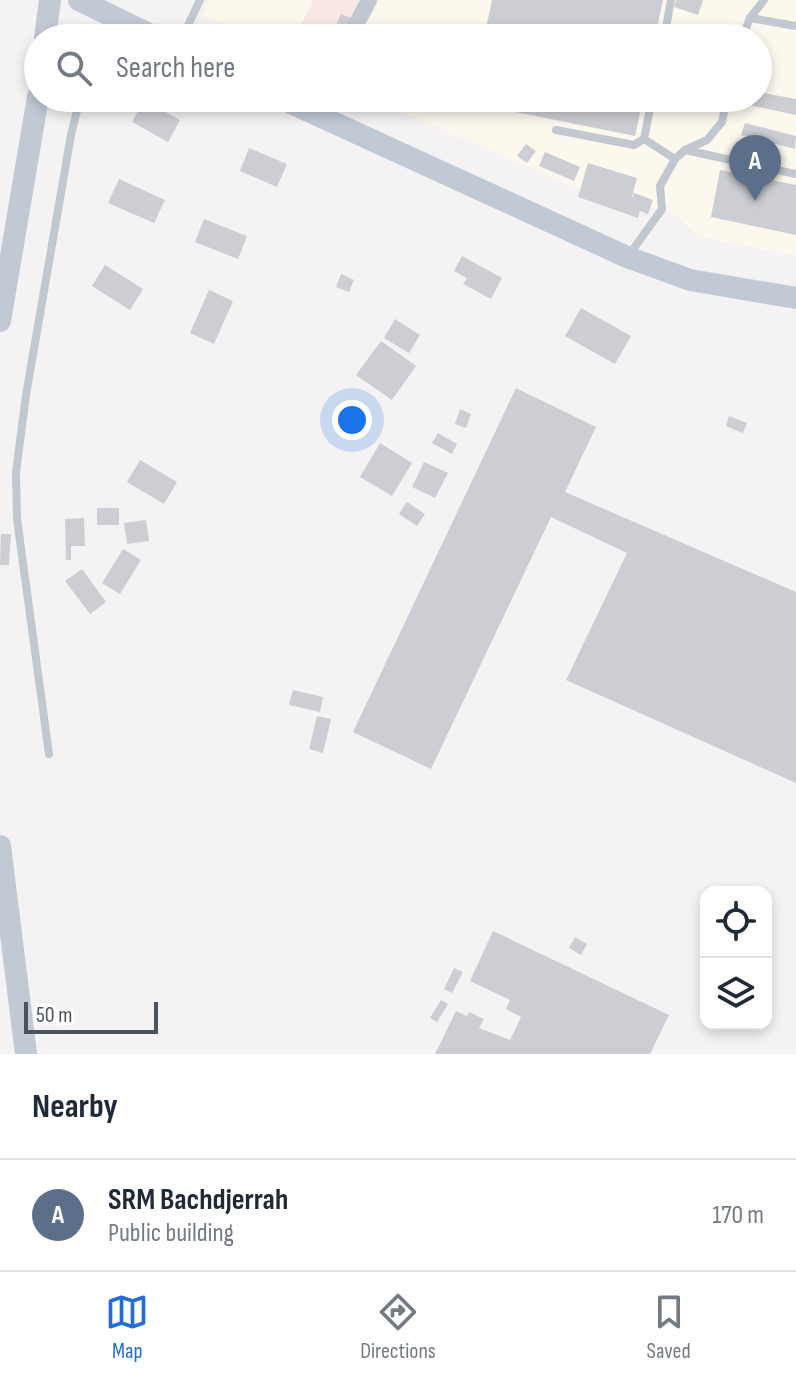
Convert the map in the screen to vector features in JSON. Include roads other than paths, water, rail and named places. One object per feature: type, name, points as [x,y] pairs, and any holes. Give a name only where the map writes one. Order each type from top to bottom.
[{"type":"main road","points":[[47,24],[50,0]]},
{"type":"main road","points":[[79,0],[128,24]]},
{"type":"main road","points":[[0,321],[8,230],[35,112]]},
{"type":"main road","points":[[328,112],[627,257],[690,280],[796,298]]},
{"type":"main road","points":[[0,846],[3,921],[26,1054]]},
{"type":"street","points":[[356,24],[369,0]]},
{"type":"lane","points":[[189,24],[200,0]]},
{"type":"lane","points":[[667,24],[671,0]]},
{"type":"lane","points":[[748,24],[764,0]]},
{"type":"lane","points":[[750,18],[796,26]]},
{"type":"lane","points":[[49,754],[19,535],[16,472],[29,380],[77,112]]},
{"type":"lane","points":[[556,130],[634,145],[644,139],[649,112]]},
{"type":"lane","points":[[627,257],[662,209],[660,186],[675,159],[685,150],[707,140],[722,122],[724,112]]},
{"type":"lane","points":[[644,139],[675,159]]},
{"type":"lane","points":[[685,150],[796,174]]},
{"type":"place","name":"SRM Bachdjerrah","points":[[755,201]]}]
